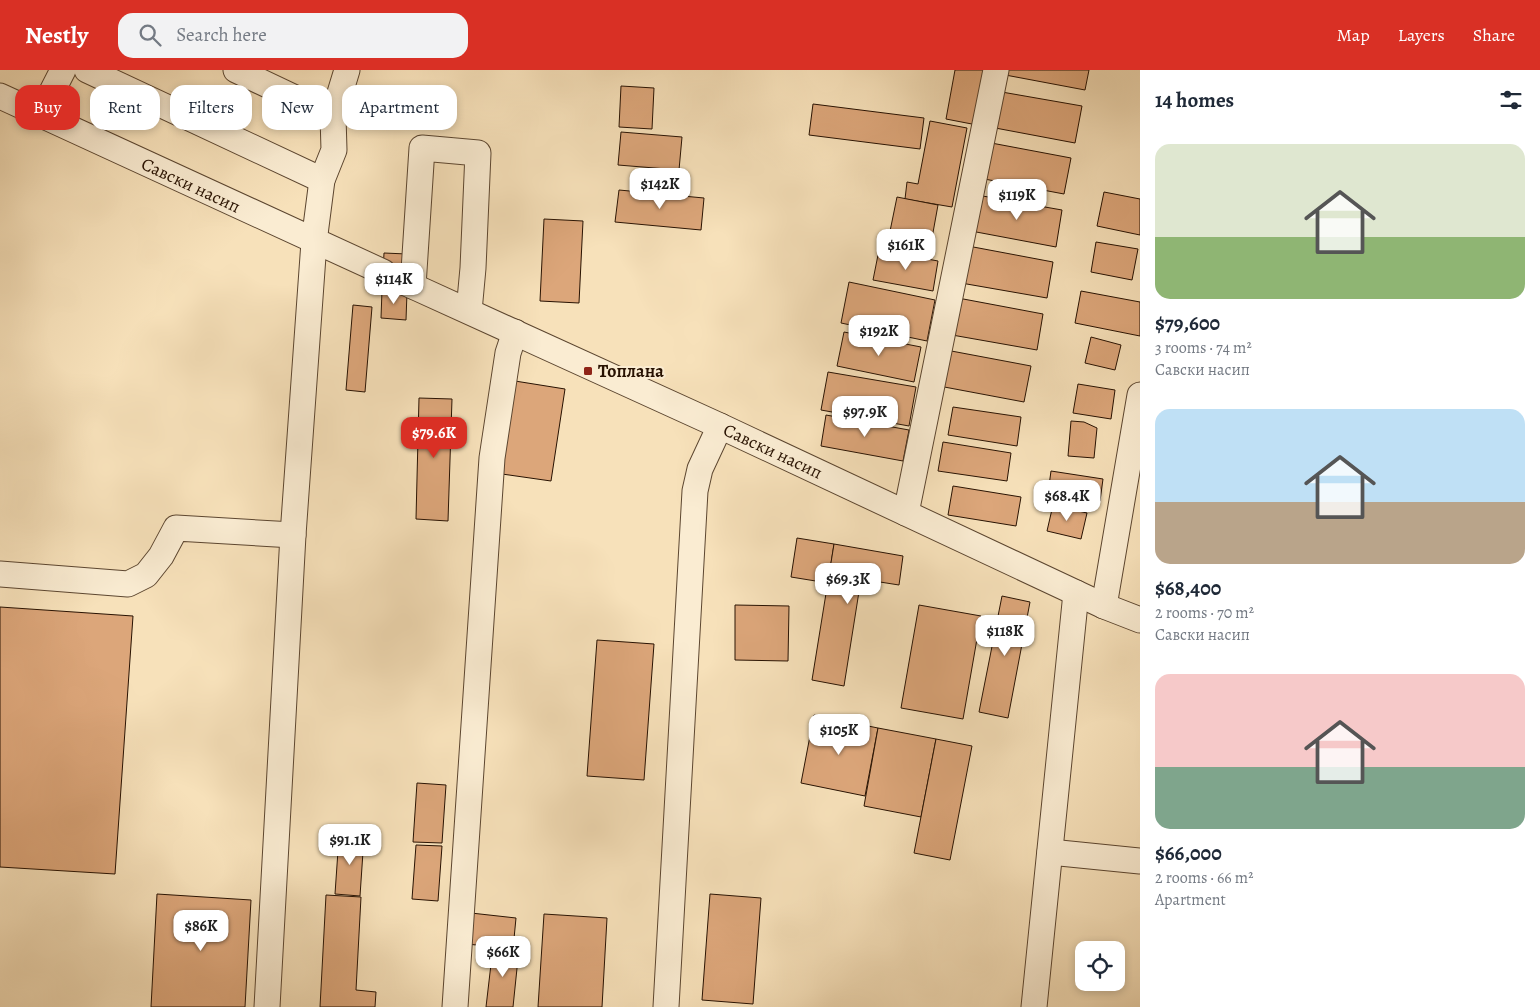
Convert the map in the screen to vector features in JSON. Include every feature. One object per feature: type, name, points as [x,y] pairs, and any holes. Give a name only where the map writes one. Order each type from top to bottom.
[{"type":"street","points":[[55,85],[63,70]]},
{"type":"street","points":[[87,70],[322,180]]},
{"type":"street","points":[[236,70],[333,116]]},
{"type":"street","points":[[267,1007],[293,536],[314,242],[322,180],[334,150],[333,116],[347,70]]},
{"type":"street","points":[[906,513],[996,70]]},
{"type":"street","name":"Савски насип","points":[[0,96],[15,103]]},
{"type":"street","name":"Савски насип","points":[[72,130],[383,272]]},
{"type":"street","name":"Савски насип","points":[[469,310],[473,268],[478,153],[422,148],[410,284],[720,426],[1104,606],[1140,620]]},
{"type":"street","points":[[455,1007],[492,458],[508,353],[515,332]]},
{"type":"street","points":[[1104,606],[1140,395]]},
{"type":"street","points":[[666,1007],[695,491],[700,469],[720,426]]},
{"type":"street","points":[[0,574],[128,584],[146,575],[161,556],[176,528],[293,536]]},
{"type":"street","points":[[1034,1007],[1076,592]]},
{"type":"street","points":[[1050,852],[1140,861]]},
{"type":"building","points":[[955,70],[987,70],[977,125],[946,119]]},
{"type":"building","points":[[1001,70],[1089,70],[1085,90],[1000,74]]},
{"type":"building","points":[[621,86],[654,88],[652,129],[619,127]]},
{"type":"building","points":[[996,91],[1082,106],[1075,143],[990,127]]},
{"type":"building","points":[[813,104],[924,118],[920,149],[809,135]]},
{"type":"building","points":[[930,121],[967,128],[952,207],[905,199],[907,182],[918,184]]},
{"type":"building","points":[[621,132],[682,137],[679,170],[618,165]]},
{"type":"building","points":[[986,142],[1071,158],[1064,194],[979,178]]},
{"type":"building","points":[[619,190],[704,198],[701,230],[615,222]]},
{"type":"building","points":[[1104,192],[1140,199],[1140,235],[1097,226]]},
{"type":"building","points":[[977,195],[1062,210],[1056,247],[971,231]]},
{"type":"building","points":[[897,197],[938,205],[930,249],[888,241]]},
{"type":"building","points":[[544,219],[583,221],[579,303],[540,301]]},
{"type":"building","points":[[1096,242],[1138,249],[1132,280],[1091,272]]},
{"type":"building","points":[[968,246],[1053,262],[1047,298],[961,283]]},
{"type":"building","points":[[879,250],[938,261],[933,291],[873,280]]},
{"type":"building","points":[[384,253],[407,254],[405,292],[382,290]]},
{"type":"building","points":[[849,282],[935,300],[927,341],[841,323]]},
{"type":"building","points":[[382,290],[407,292],[406,320],[381,318]]},
{"type":"building","points":[[1081,291],[1140,302],[1140,336],[1075,323]]},
{"type":"building","points":[[958,298],[1043,314],[1037,350],[952,335]]},
{"type":"building","points":[[353,305],[372,307],[365,392],[346,390]]},
{"type":"building","points":[[844,332],[921,347],[914,382],[837,366]]},
{"type":"building","points":[[1091,337],[1121,345],[1115,370],[1085,363]]},
{"type":"building","points":[[946,350],[1031,366],[1024,402],[939,386]]},
{"type":"building","points":[[828,372],[916,387],[909,426],[821,410]]},
{"type":"building","points":[[515,381],[565,389],[551,481],[502,474]]},
{"type":"building","points":[[1078,384],[1115,390],[1111,419],[1073,413]]},
{"type":"building","points":[[419,398],[452,399],[448,521],[416,519]]},
{"type":"building","points":[[953,407],[1021,417],[1017,446],[948,435]]},
{"type":"building","points":[[826,415],[909,430],[903,461],[821,446]]},
{"type":"building","points":[[1071,421],[1084,422],[1097,428],[1094,458],[1068,456]]},
{"type":"building","points":[[943,442],[1011,453],[1007,481],[938,471]]},
{"type":"building","points":[[1051,471],[1103,479],[1100,501],[1048,493]]},
{"type":"building","points":[[953,486],[1021,497],[1016,526],[948,515]]},
{"type":"building","points":[[1053,505],[1087,513],[1081,539],[1047,531]]},
{"type":"building","points":[[797,538],[834,544],[828,583],[791,577]]},
{"type":"building","points":[[834,544],[903,556],[899,585],[861,579],[844,686],[812,680]]},
{"type":"building","points":[[1002,596],[1030,602],[1008,718],[979,712]]},
{"type":"building","points":[[735,605],[789,606],[788,661],[735,660]]},
{"type":"building","points":[[919,605],[981,616],[963,719],[901,708]]},
{"type":"building","points":[[0,607],[133,616],[115,874],[0,867]]},
{"type":"building","points":[[597,640],[654,644],[644,780],[587,776]]},
{"type":"building","points":[[814,715],[878,728],[865,796],[801,783]]},
{"type":"building","points":[[878,728],[936,739],[921,817],[864,806]]},
{"type":"building","points":[[936,739],[972,746],[950,860],[914,853]]},
{"type":"building","points":[[417,783],[446,785],[442,843],[413,842]]},
{"type":"building","points":[[339,836],[364,837],[360,896],[335,894]]},
{"type":"building","points":[[416,845],[442,846],[438,901],[412,899]]},
{"type":"building","points":[[157,894],[251,900],[245,1007],[151,1007]]},
{"type":"building","points":[[710,894],[761,898],[753,1004],[702,1000]]},
{"type":"building","points":[[326,895],[361,897],[356,990],[376,992],[375,1007],[320,1007]]},
{"type":"building","points":[[471,913],[516,918],[513,949],[467,944]]},
{"type":"building","points":[[544,914],[607,918],[602,1007],[538,1007]]},
{"type":"building","points":[[493,947],[519,949],[513,1007],[486,1007]]},
{"type":"place","name":"Топлана","points":[[588,371]]}]
